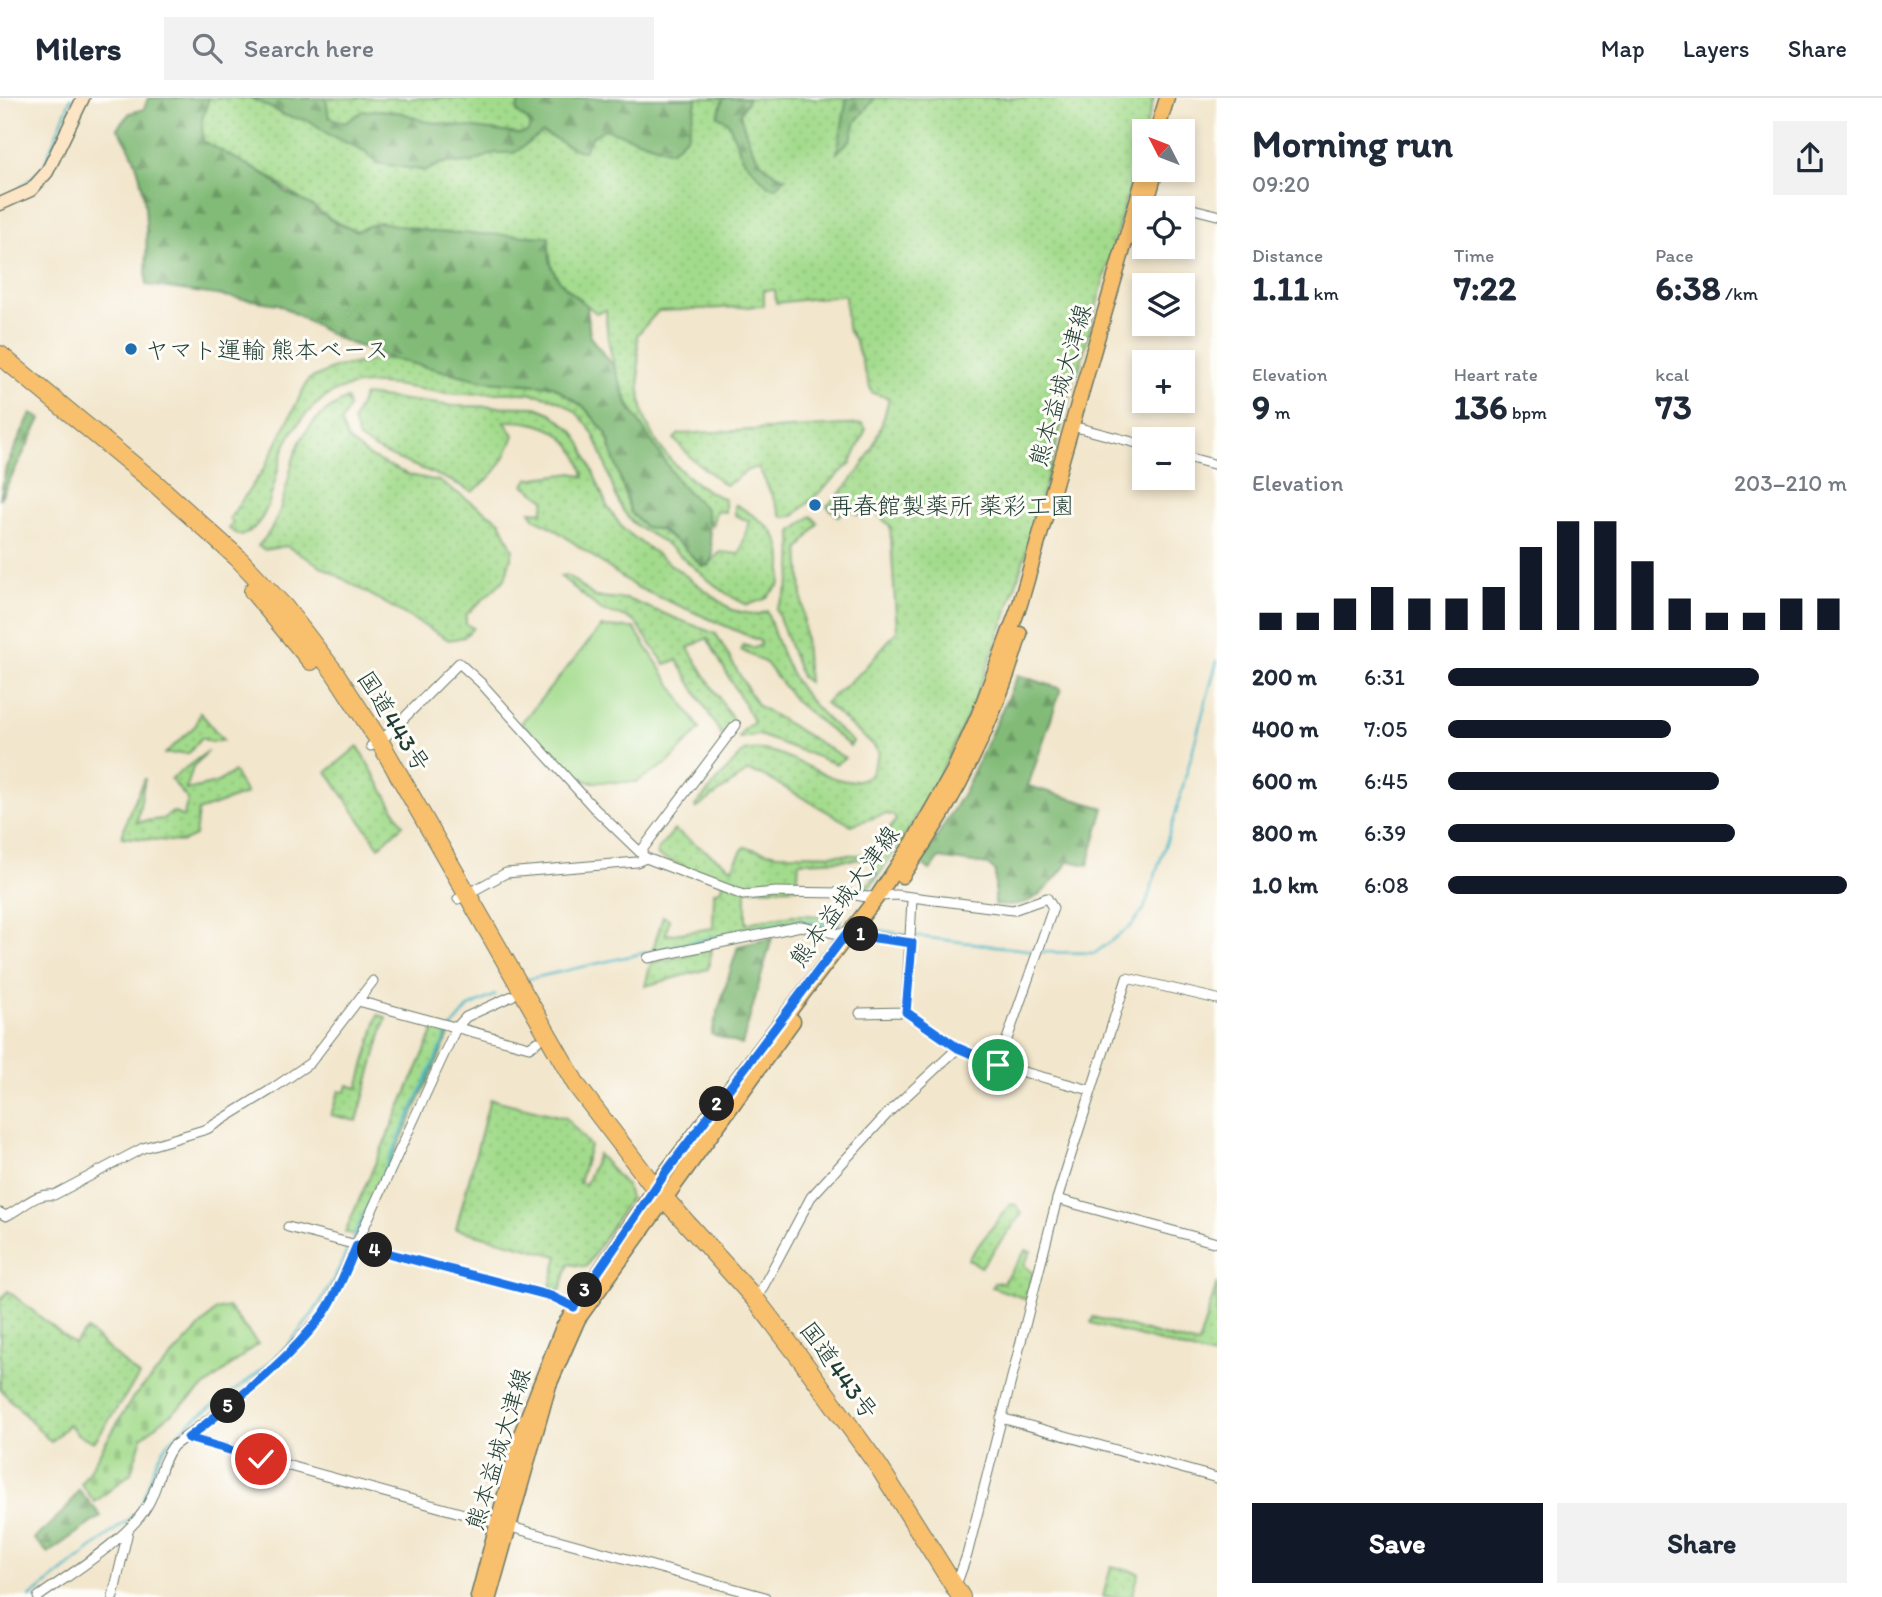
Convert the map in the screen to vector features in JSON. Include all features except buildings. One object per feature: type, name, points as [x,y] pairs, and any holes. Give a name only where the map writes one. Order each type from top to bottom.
[{"type":"highway","name":"国道443号","points":[[0,355],[156,484],[237,558],[285,608],[335,673],[577,1086],[659,1193],[756,1300],[879,1467],[958,1594]]},
{"type":"highway","name":"国道443号","points":[[0,368],[150,490],[230,565],[275,616],[376,744]]},
{"type":"highway","name":"国道443号","points":[[464,896],[512,996],[566,1091],[640,1179],[659,1193]]},
{"type":"main road","points":[[1161,119],[1167,98]]},
{"type":"main road","points":[[1171,119],[1177,98]]},
{"type":"main road","name":"熊本益城大津線","points":[[1076,427],[1143,182]]},
{"type":"main road","name":"熊本益城大津線","points":[[489,1597],[525,1423],[540,1379],[578,1309],[659,1193],[882,896],[953,772],[1001,664],[1132,250]]},
{"type":"main road","name":"熊本益城大津線","points":[[478,1597],[503,1525]]},
{"type":"street","points":[[0,204],[31,190],[47,172],[83,98]]},
{"type":"street","points":[[1195,210],[1217,215]]},
{"type":"street","points":[[1076,427],[1132,442]]},
{"type":"street","points":[[1195,459],[1217,465]]},
{"type":"street","points":[[376,744],[459,663],[481,683],[593,807],[644,854],[743,895],[843,892],[1013,910],[1047,898],[1053,908],[998,1065]]},
{"type":"street","points":[[464,896],[506,873],[636,862],[736,725]]},
{"type":"street","points":[[906,1012],[912,943],[909,936],[912,899]]},
{"type":"street","points":[[648,958],[801,926],[852,934],[909,936]]},
{"type":"street","points":[[958,1594],[1058,1199],[1127,978],[1217,999]]},
{"type":"street","points":[[0,1213],[6,1216],[33,1197],[42,1194],[54,1195],[143,1148],[187,1136],[217,1122],[310,1063],[373,981]]},
{"type":"street","points":[[38,1597],[128,1531],[149,1504],[166,1455],[247,1390],[315,1323],[329,1305],[352,1243],[452,1027],[466,1017],[512,996]]},
{"type":"street","points":[[358,1001],[528,1047],[537,1042]]},
{"type":"street","points":[[860,1013],[906,1012],[958,1048],[998,1065],[1090,1090]]},
{"type":"street","points":[[756,1300],[811,1197],[889,1112],[958,1048]]},
{"type":"street","points":[[1058,1199],[1217,1243]]},
{"type":"street","points":[[288,1227],[551,1296],[578,1309]]},
{"type":"street","points":[[1001,1418],[1217,1478]]},
{"type":"street","points":[[188,1438],[765,1597]]},
{"type":"street","points":[[113,1597],[128,1531]]},
{"type":"green space","points":[[148,98],[209,98],[202,120],[203,141],[268,176],[287,193],[313,206],[332,221],[356,231],[379,222],[435,232],[549,237],[553,269],[563,284],[587,306],[590,337],[613,365],[628,405],[679,483],[706,509],[713,555],[708,566],[702,566],[661,530],[645,527],[631,513],[606,433],[585,408],[553,386],[485,381],[389,358],[337,338],[278,304],[146,285],[145,203],[136,163],[117,128],[130,113],[144,109]]},
{"type":"green space","points":[[192,98],[1154,98],[1148,119],[1132,119],[1132,178],[1078,373],[1070,382],[1073,383],[1007,613],[964,725],[938,778],[883,870],[866,892],[866,886],[877,874],[871,859],[799,862],[797,888],[746,889],[746,924],[782,916],[815,915],[840,919],[835,930],[799,923],[652,953],[663,916],[669,919],[666,935],[713,928],[714,892],[722,889],[723,882],[658,856],[657,851],[674,830],[732,868],[744,847],[777,854],[871,855],[896,820],[893,815],[885,814],[851,825],[762,775],[748,771],[696,809],[695,806],[744,751],[771,751],[835,778],[851,781],[870,776],[879,753],[825,703],[862,671],[897,631],[890,526],[868,505],[858,515],[848,506],[838,516],[827,506],[850,483],[867,458],[880,430],[889,398],[872,393],[855,341],[847,328],[845,295],[776,303],[775,290],[764,290],[764,306],[658,311],[637,335],[641,398],[646,421],[662,449],[685,474],[711,493],[725,499],[725,512],[716,511],[712,526],[705,512],[663,461],[627,400],[612,357],[606,310],[596,313],[555,278],[548,253],[356,231],[322,213],[267,175],[232,159],[175,124]]},
{"type":"green space","points":[[251,98],[326,98],[329,117],[345,123],[363,111],[382,110],[403,113],[423,121],[519,134],[528,132],[530,123],[517,112],[519,98],[697,98],[688,135],[671,151],[605,129],[592,137],[584,151],[542,133],[514,153],[495,153],[472,162],[442,163],[426,171],[376,163],[365,151],[331,136],[310,121],[286,116]]},
{"type":"green space","points":[[723,98],[749,98],[740,114],[743,124],[760,161],[776,174],[786,178],[777,187],[768,186],[743,159],[728,122],[718,116]]},
{"type":"green space","points":[[847,98],[875,98],[856,121],[851,139],[837,153]]},
{"type":"green space","points":[[389,358],[485,381],[553,386],[585,408],[606,433],[631,513],[645,527],[659,530],[682,546],[702,566],[708,566],[720,552],[740,554],[749,521],[735,515],[735,504],[759,519],[775,535],[782,554],[780,584],[765,599],[748,605],[714,585],[625,514],[614,492],[595,438],[578,414],[553,399],[524,393],[461,394],[376,384],[362,384],[336,391],[314,407],[290,436],[261,520],[241,536],[229,529],[233,522],[229,519],[265,467],[308,380],[336,367]]},
{"type":"green space","points":[[364,395],[454,406],[536,407],[551,413],[573,431],[582,445],[607,506],[623,529],[732,610],[757,615],[767,611],[781,653],[798,685],[821,713],[853,742],[850,746],[796,702],[766,663],[741,650],[743,645],[754,648],[760,645],[760,641],[636,587],[550,526],[535,519],[530,511],[542,512],[545,500],[524,485],[528,479],[573,473],[584,477],[574,450],[556,432],[532,423],[504,421],[514,435],[507,453],[493,474],[472,492],[359,439],[353,421]]},
{"type":"green space","points":[[347,399],[349,407],[341,423],[348,440],[370,457],[409,475],[439,481],[500,521],[513,550],[505,579],[466,615],[466,624],[473,628],[464,637],[449,640],[286,546],[265,550],[258,546],[272,527],[281,508],[297,449],[307,431],[323,414]]},
{"type":"green space","points":[[31,413],[41,419],[0,499],[6,467]]},
{"type":"green space","points":[[862,424],[866,429],[851,463],[794,516],[782,517],[759,468],[745,472],[725,485],[691,458],[674,439],[679,434]]},
{"type":"green space","points":[[811,516],[818,523],[799,550],[808,682],[801,677],[776,609],[790,582],[792,532]]},
{"type":"green space","points":[[567,575],[595,597],[627,599],[716,634],[757,705],[845,758],[836,764],[759,735],[739,738],[744,729],[754,722],[707,638],[688,648],[734,722],[722,736],[677,660],[665,664],[636,623],[626,617],[602,611],[560,576]]},
{"type":"green space","points":[[601,627],[634,628],[700,729],[668,763],[636,782],[589,782],[567,770],[521,723]]},
{"type":"green space","points":[[1018,675],[1061,689],[1028,786],[1104,808],[1088,865],[1069,861],[1046,889],[1030,900],[1020,904],[995,905],[995,871],[988,865],[939,858],[930,870],[921,863],[965,790]]},
{"type":"green space","points":[[200,712],[223,740],[211,742],[201,738],[189,753],[165,754],[196,725]]},
{"type":"green space","points":[[358,746],[403,825],[379,847],[327,772]]},
{"type":"green space","points":[[208,751],[193,767],[186,790],[216,783],[234,772],[246,794],[198,811],[195,836],[182,842],[122,837],[128,815],[145,778],[137,822],[162,819],[173,812],[183,817],[188,800],[171,779]]},
{"type":"green space","points":[[772,938],[742,1045],[711,1034],[738,946]]},
{"type":"green space","points":[[712,949],[708,969],[645,986],[651,963]]},
{"type":"green space","points":[[378,1015],[386,1017],[357,1121],[331,1115],[339,1091],[346,1092],[348,1085],[358,1088]]},
{"type":"green space","points":[[435,1028],[450,1033],[357,1236],[345,1232]]},
{"type":"green space","points":[[490,1099],[566,1118],[590,1146],[579,1183],[586,1184],[598,1154],[627,1187],[630,1198],[586,1267],[569,1264],[560,1291],[549,1291],[558,1256],[456,1229]]},
{"type":"green space","points":[[1010,1204],[1016,1205],[1022,1214],[981,1267],[968,1259]]},
{"type":"green space","points":[[1026,1250],[1031,1251],[1024,1265],[1033,1273],[1026,1299],[992,1287],[994,1283],[1003,1282]]},
{"type":"green space","points":[[1217,1283],[1217,1358],[1091,1323],[1093,1317],[1198,1345]]},
{"type":"green space","points":[[8,1291],[74,1344],[87,1330],[139,1376],[94,1442],[77,1434],[69,1424],[51,1442],[0,1389],[0,1300]]},
{"type":"green space","points":[[228,1307],[258,1344],[142,1437],[131,1473],[95,1502],[81,1484],[133,1397],[216,1310]]},
{"type":"green space","points":[[79,1490],[101,1516],[48,1553],[34,1539],[66,1509]]},
{"type":"green space","points":[[1111,1566],[1139,1573],[1132,1597],[1103,1597]]},
{"type":"waterway","points":[[45,163],[71,98]]},
{"type":"waterway","points":[[18,190],[42,169]]},
{"type":"waterway","points":[[1042,952],[1095,953],[1131,926],[1144,909],[1174,819],[1217,661]]},
{"type":"waterway","points":[[529,979],[749,929],[797,921],[843,925]]},
{"type":"waterway","points":[[873,929],[907,935]]},
{"type":"waterway","points":[[913,936],[1035,951]]},
{"type":"waterway","points":[[352,1240],[448,1032],[469,1007],[495,995]]},
{"type":"waterway","points":[[30,1597],[135,1514],[159,1458],[170,1441],[190,1422],[259,1372],[288,1345],[322,1299],[349,1246]]},
{"type":"place","name":"ヤマト運輸 熊本ベース","points":[[131,349]]},
{"type":"place","name":"再春館製薬所 薬彩工園","points":[[815,505]]},
{"type":"route","points":[[261,1459],[188,1438],[274,1366],[325,1312],[357,1245],[551,1296],[574,1307],[666,1172],[846,934],[865,934],[908,940],[912,943],[906,1012],[958,1048],[998,1065]]}]
